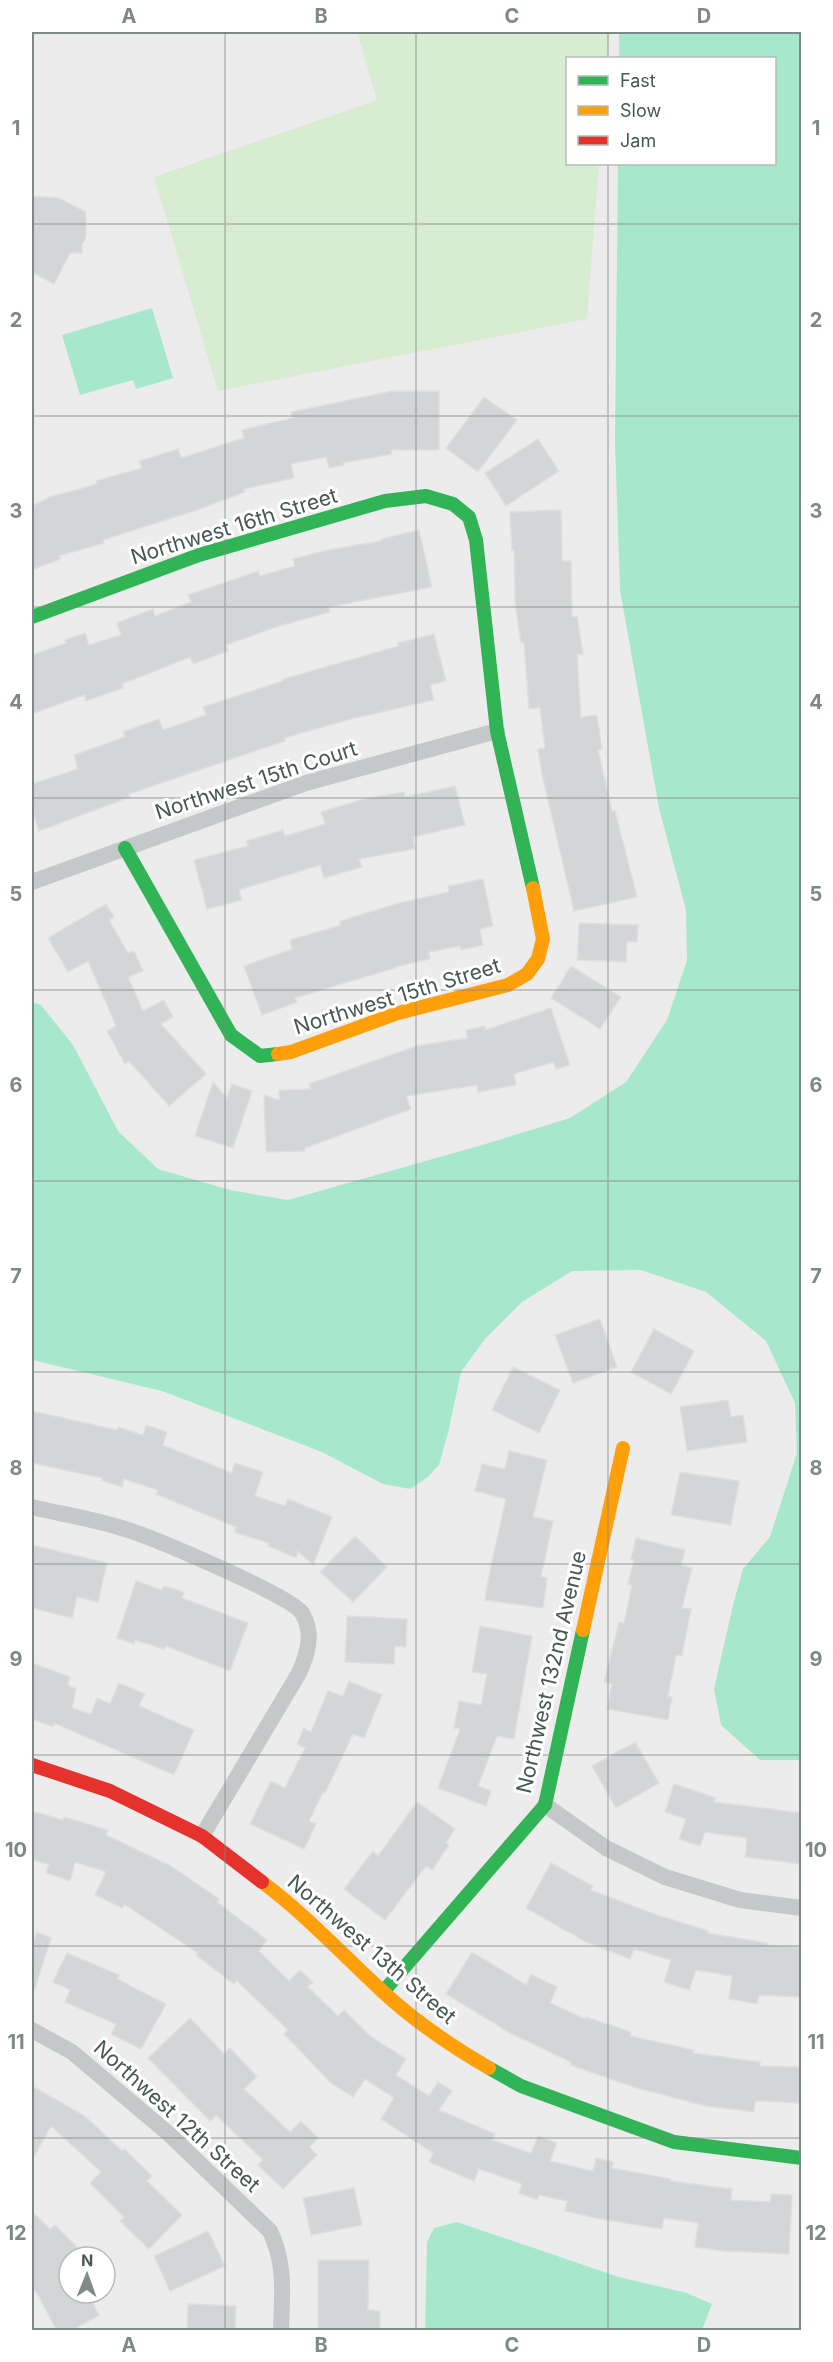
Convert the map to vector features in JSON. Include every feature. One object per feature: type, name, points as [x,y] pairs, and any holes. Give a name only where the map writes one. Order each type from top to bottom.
[{"type":"street","name":"Northwest 16th Street","points":[[32,617],[199,555],[385,501],[426,496],[453,504],[469,517],[476,540],[497,731]]},
{"type":"street","name":"Northwest 15th Court","points":[[32,882],[306,783],[497,731]]},
{"type":"street","name":"Northwest 15th Street","points":[[125,848],[231,1035],[260,1056],[291,1052],[398,1013],[508,985],[527,974],[538,959],[543,939],[497,731]]},
{"type":"street","name":"Northwest 132nd Avenue","points":[[383,1992],[545,1805],[623,1448]]},
{"type":"street","points":[[32,1507],[133,1532],[278,1594],[300,1610],[307,1623],[310,1639],[307,1656],[299,1674],[202,1836]]},
{"type":"street","name":"Northwest 13th Street","points":[[32,1765],[110,1791],[202,1836],[293,1905],[383,1992],[456,2049],[521,2086],[674,2142],[801,2158]]},
{"type":"street","points":[[545,1805],[606,1848],[665,1877],[740,1900],[801,1908]]},
{"type":"street","name":"Northwest 12th Street","points":[[32,2030],[72,2052],[169,2134],[270,2231],[279,2250],[283,2277],[281,2331]]},
{"type":"shaded area","points":[[357,32],[610,32],[607,57],[566,57],[566,165],[599,165],[587,319],[218,391],[154,177],[377,100]]},
{"type":"shaded area","points":[[619,32],[801,32],[801,1760],[760,1760],[721,1725],[714,1689],[743,1569],[770,1537],[797,1453],[795,1403],[766,1341],[706,1292],[641,1270],[572,1271],[522,1302],[485,1339],[461,1372],[439,1465],[428,1477],[410,1489],[383,1484],[322,1452],[162,1391],[32,1360],[32,1002],[41,1005],[73,1045],[118,1131],[158,1169],[230,1190],[288,1200],[570,1118],[626,1082],[667,1020],[687,960],[686,910],[659,808],[620,590],[615,441],[618,165],[776,165],[776,57],[619,57]]},
{"type":"shaded area","points":[[152,308],[173,378],[136,389],[133,380],[80,395],[62,335]]},
{"type":"shaded area","points":[[457,2222],[619,2277],[687,2293],[712,2304],[702,2330],[425,2330],[427,2242],[434,2228]]},
{"type":"building","points":[[32,196],[59,198],[86,212],[86,237],[82,245],[82,253],[70,253],[54,284],[32,272]]},
{"type":"building","points":[[392,391],[439,391],[439,450],[391,450],[392,454],[343,463],[344,465],[329,468],[326,457],[291,464],[294,478],[244,489],[245,492],[197,510],[103,540],[104,543],[59,556],[60,559],[32,570],[32,506],[50,497],[142,468],[139,461],[178,449],[181,458],[244,438],[242,430],[292,418],[291,412]]},
{"type":"building","points":[[484,397],[517,420],[478,472],[446,448]]},
{"type":"building","points":[[538,439],[559,471],[506,506],[485,473]]},
{"type":"building","points":[[561,510],[562,561],[571,561],[572,617],[577,616],[583,654],[577,655],[581,717],[597,715],[602,749],[598,750],[612,811],[615,811],[637,897],[574,911],[542,774],[538,749],[545,748],[540,708],[529,709],[524,643],[521,643],[515,602],[514,550],[512,550],[510,512]]},
{"type":"building","points":[[419,530],[432,587],[329,607],[330,612],[279,626],[226,645],[228,651],[193,664],[190,657],[122,684],[123,688],[86,701],[84,695],[32,714],[32,655],[66,643],[65,640],[85,633],[89,645],[121,635],[117,623],[153,609],[155,616],[191,602],[188,595],[258,571],[260,576],[295,566],[293,559],[328,550],[381,541],[381,539]]},
{"type":"building","points":[[434,634],[446,681],[430,685],[434,700],[351,719],[284,738],[285,741],[129,794],[130,797],[39,831],[32,810],[32,784],[78,769],[74,755],[125,737],[123,732],[159,719],[163,730],[206,715],[203,707],[283,681],[283,679]]},
{"type":"building","points":[[455,786],[465,825],[413,837],[415,849],[359,859],[362,867],[324,878],[320,865],[239,890],[242,900],[207,909],[194,860],[248,846],[246,841],[283,830],[285,836],[325,824],[321,812],[364,799],[404,792],[405,797]]},
{"type":"building","points":[[483,879],[493,926],[480,929],[483,945],[461,950],[460,946],[429,952],[430,959],[395,967],[295,998],[297,1002],[262,1015],[244,966],[292,949],[290,940],[341,925],[340,921],[399,903],[449,892],[448,886]]},
{"type":"building","points":[[106,904],[114,917],[109,920],[128,953],[134,951],[143,971],[128,977],[143,1011],[164,1000],[173,1017],[161,1024],[206,1074],[169,1106],[129,1061],[125,1064],[107,1031],[116,1026],[88,961],[68,972],[48,938]]},
{"type":"building","points":[[579,923],[638,925],[637,942],[627,941],[626,962],[577,960]]},
{"type":"building","points":[[571,966],[621,997],[600,1029],[551,998]]},
{"type":"building","points":[[551,1008],[570,1065],[556,1069],[553,1062],[514,1074],[516,1085],[478,1092],[477,1085],[406,1096],[411,1109],[305,1148],[305,1151],[266,1152],[264,1095],[279,1100],[279,1090],[311,1089],[309,1084],[416,1046],[467,1038],[466,1030],[485,1026],[485,1030]]},
{"type":"building","points":[[213,1082],[227,1098],[232,1084],[252,1091],[233,1148],[195,1136]]},
{"type":"building","points":[[600,1319],[617,1367],[573,1383],[555,1335]]},
{"type":"building","points":[[654,1329],[694,1351],[671,1394],[631,1372]]},
{"type":"building","points":[[513,1367],[560,1390],[539,1433],[492,1410]]},
{"type":"building","points":[[728,1400],[731,1417],[743,1415],[747,1442],[687,1451],[680,1407]]},
{"type":"building","points":[[32,1411],[117,1430],[118,1427],[143,1435],[146,1425],[167,1432],[163,1445],[232,1473],[235,1463],[263,1472],[255,1496],[285,1506],[288,1499],[332,1517],[313,1565],[298,1551],[296,1558],[268,1546],[269,1543],[234,1532],[236,1527],[156,1494],[158,1490],[124,1479],[122,1487],[101,1480],[102,1478],[32,1463]]},
{"type":"building","points":[[509,1451],[547,1460],[533,1517],[553,1521],[541,1577],[547,1578],[543,1608],[485,1600],[506,1499],[475,1491],[482,1464],[505,1469]]},
{"type":"building","points":[[680,1472],[739,1481],[731,1525],[671,1515]]},
{"type":"building","points":[[355,1536],[387,1567],[353,1602],[320,1572]]},
{"type":"building","points":[[636,1538],[685,1550],[681,1565],[692,1568],[682,1608],[691,1609],[682,1656],[676,1655],[668,1697],[672,1697],[668,1720],[607,1709],[612,1684],[604,1682],[619,1622],[624,1623],[632,1585],[628,1584]]},
{"type":"building","points":[[32,1545],[107,1563],[98,1602],[77,1597],[72,1618],[32,1608]]},
{"type":"building","points":[[136,1581],[162,1590],[164,1586],[184,1592],[182,1598],[248,1623],[230,1671],[166,1646],[164,1649],[135,1640],[134,1644],[117,1638]]},
{"type":"building","points":[[347,1616],[407,1619],[406,1647],[395,1646],[394,1664],[345,1662]]},
{"type":"building","points":[[480,1626],[532,1636],[514,1739],[497,1736],[478,1786],[491,1791],[486,1806],[438,1788],[460,1729],[454,1728],[459,1701],[481,1705],[487,1674],[472,1672]]},
{"type":"building","points":[[32,1663],[70,1677],[68,1685],[76,1689],[72,1708],[91,1714],[97,1698],[110,1704],[119,1683],[145,1694],[139,1706],[194,1730],[174,1775],[54,1723],[53,1727],[32,1719]]},
{"type":"building","points":[[349,1681],[382,1695],[364,1738],[353,1734],[325,1793],[323,1792],[309,1821],[316,1824],[304,1849],[250,1824],[271,1781],[285,1788],[305,1748],[297,1744],[304,1728],[311,1732],[328,1691],[343,1696]]},
{"type":"building","points":[[635,1742],[659,1783],[616,1808],[592,1766]]},
{"type":"building","points":[[674,1784],[716,1798],[714,1802],[801,1813],[801,1864],[745,1857],[747,1838],[705,1832],[700,1846],[679,1839],[686,1819],[665,1812]]},
{"type":"building","points":[[417,1802],[455,1829],[446,1842],[449,1845],[432,1870],[426,1866],[385,1920],[344,1889],[373,1851],[378,1856]]},
{"type":"building","points":[[32,1811],[63,1820],[64,1817],[108,1830],[106,1835],[169,1865],[219,1899],[217,1902],[267,1940],[259,1951],[289,1981],[300,1970],[313,1982],[308,1987],[338,2016],[344,2010],[370,2036],[406,2059],[396,2075],[429,2096],[438,2082],[452,2091],[439,2110],[495,2134],[492,2140],[531,2153],[538,2136],[557,2143],[550,2161],[593,2171],[596,2158],[614,2162],[612,2168],[671,2179],[671,2181],[732,2189],[731,2200],[770,2202],[771,2194],[792,2195],[789,2254],[724,2251],[695,2247],[698,2223],[664,2218],[662,2229],[600,2219],[565,2211],[567,2201],[539,2195],[537,2200],[519,2193],[522,2184],[479,2169],[474,2181],[429,2162],[433,2153],[381,2119],[394,2098],[365,2079],[353,2097],[331,2083],[284,2034],[288,2030],[236,1980],[234,1984],[196,1955],[198,1953],[124,1904],[122,1908],[95,1895],[106,1872],[75,1862],[70,1881],[46,1873],[49,1864],[32,1860]]},
{"type":"building","points":[[551,1863],[593,1886],[591,1890],[654,1914],[708,1931],[707,1933],[767,1943],[767,1945],[801,1947],[801,1997],[759,1995],[757,2004],[729,1999],[732,1976],[696,1970],[689,1990],[664,1982],[671,1960],[634,1949],[630,1959],[584,1941],[526,1908]]},
{"type":"building","points":[[37,1932],[51,1938],[35,1989],[32,1989],[32,1944]]},
{"type":"building","points":[[472,1952],[526,1985],[531,1974],[557,1987],[550,2003],[585,2019],[586,2017],[631,2032],[630,2036],[694,2050],[693,2053],[760,2062],[760,2066],[801,2067],[801,2103],[755,2101],[754,2112],[706,2106],[637,2088],[570,2065],[571,2062],[510,2033],[446,1994]]},
{"type":"building","points":[[67,1953],[119,1975],[117,1979],[166,2004],[141,2049],[111,2034],[116,2024],[65,2002],[70,1990],[53,1982]]},
{"type":"building","points":[[190,2018],[224,2054],[230,2048],[257,2077],[244,2089],[290,2132],[301,2121],[318,2138],[309,2147],[317,2155],[283,2189],[258,2165],[263,2160],[216,2115],[210,2121],[148,2058]]},
{"type":"building","points":[[32,2086],[85,2116],[122,2151],[124,2149],[152,2176],[147,2181],[182,2215],[149,2249],[120,2221],[124,2217],[90,2183],[101,2172],[51,2126],[32,2160]]},
{"type":"building","points":[[354,2188],[362,2225],[311,2235],[303,2198]]},
{"type":"building","points":[[32,2212],[50,2229],[55,2225],[75,2245],[57,2245],[57,2305],[94,2305],[99,2315],[71,2331],[57,2331],[37,2293],[32,2288]]},
{"type":"building","points":[[208,2231],[225,2266],[170,2291],[154,2256]]},
{"type":"building","points":[[318,2260],[369,2260],[368,2310],[380,2311],[380,2331],[318,2331]]},
{"type":"building","points":[[188,2304],[236,2306],[235,2331],[187,2331]]},
{"type":"traffic: fast","points":[[32,617],[199,555],[385,501],[426,496],[453,504],[469,517],[476,540],[497,731],[533,888]]},
{"type":"traffic: fast","points":[[125,848],[231,1035],[260,1056],[278,1054]]},
{"type":"traffic: fast","points":[[383,1992],[545,1805],[583,1630]]},
{"type":"traffic: fast","points":[[489,2068],[521,2086],[674,2142],[802,2158]]},
{"type":"traffic: slow","points":[[278,1054],[291,1052],[398,1013],[508,985],[527,974],[538,959],[543,939],[533,888]]},
{"type":"traffic: slow","points":[[583,1630],[623,1448]]},
{"type":"traffic: slow","points":[[262,1882],[308,1920],[406,2012],[447,2042],[489,2068]]},
{"type":"traffic: jam","points":[[32,1765],[110,1791],[202,1836],[262,1882]]}]
